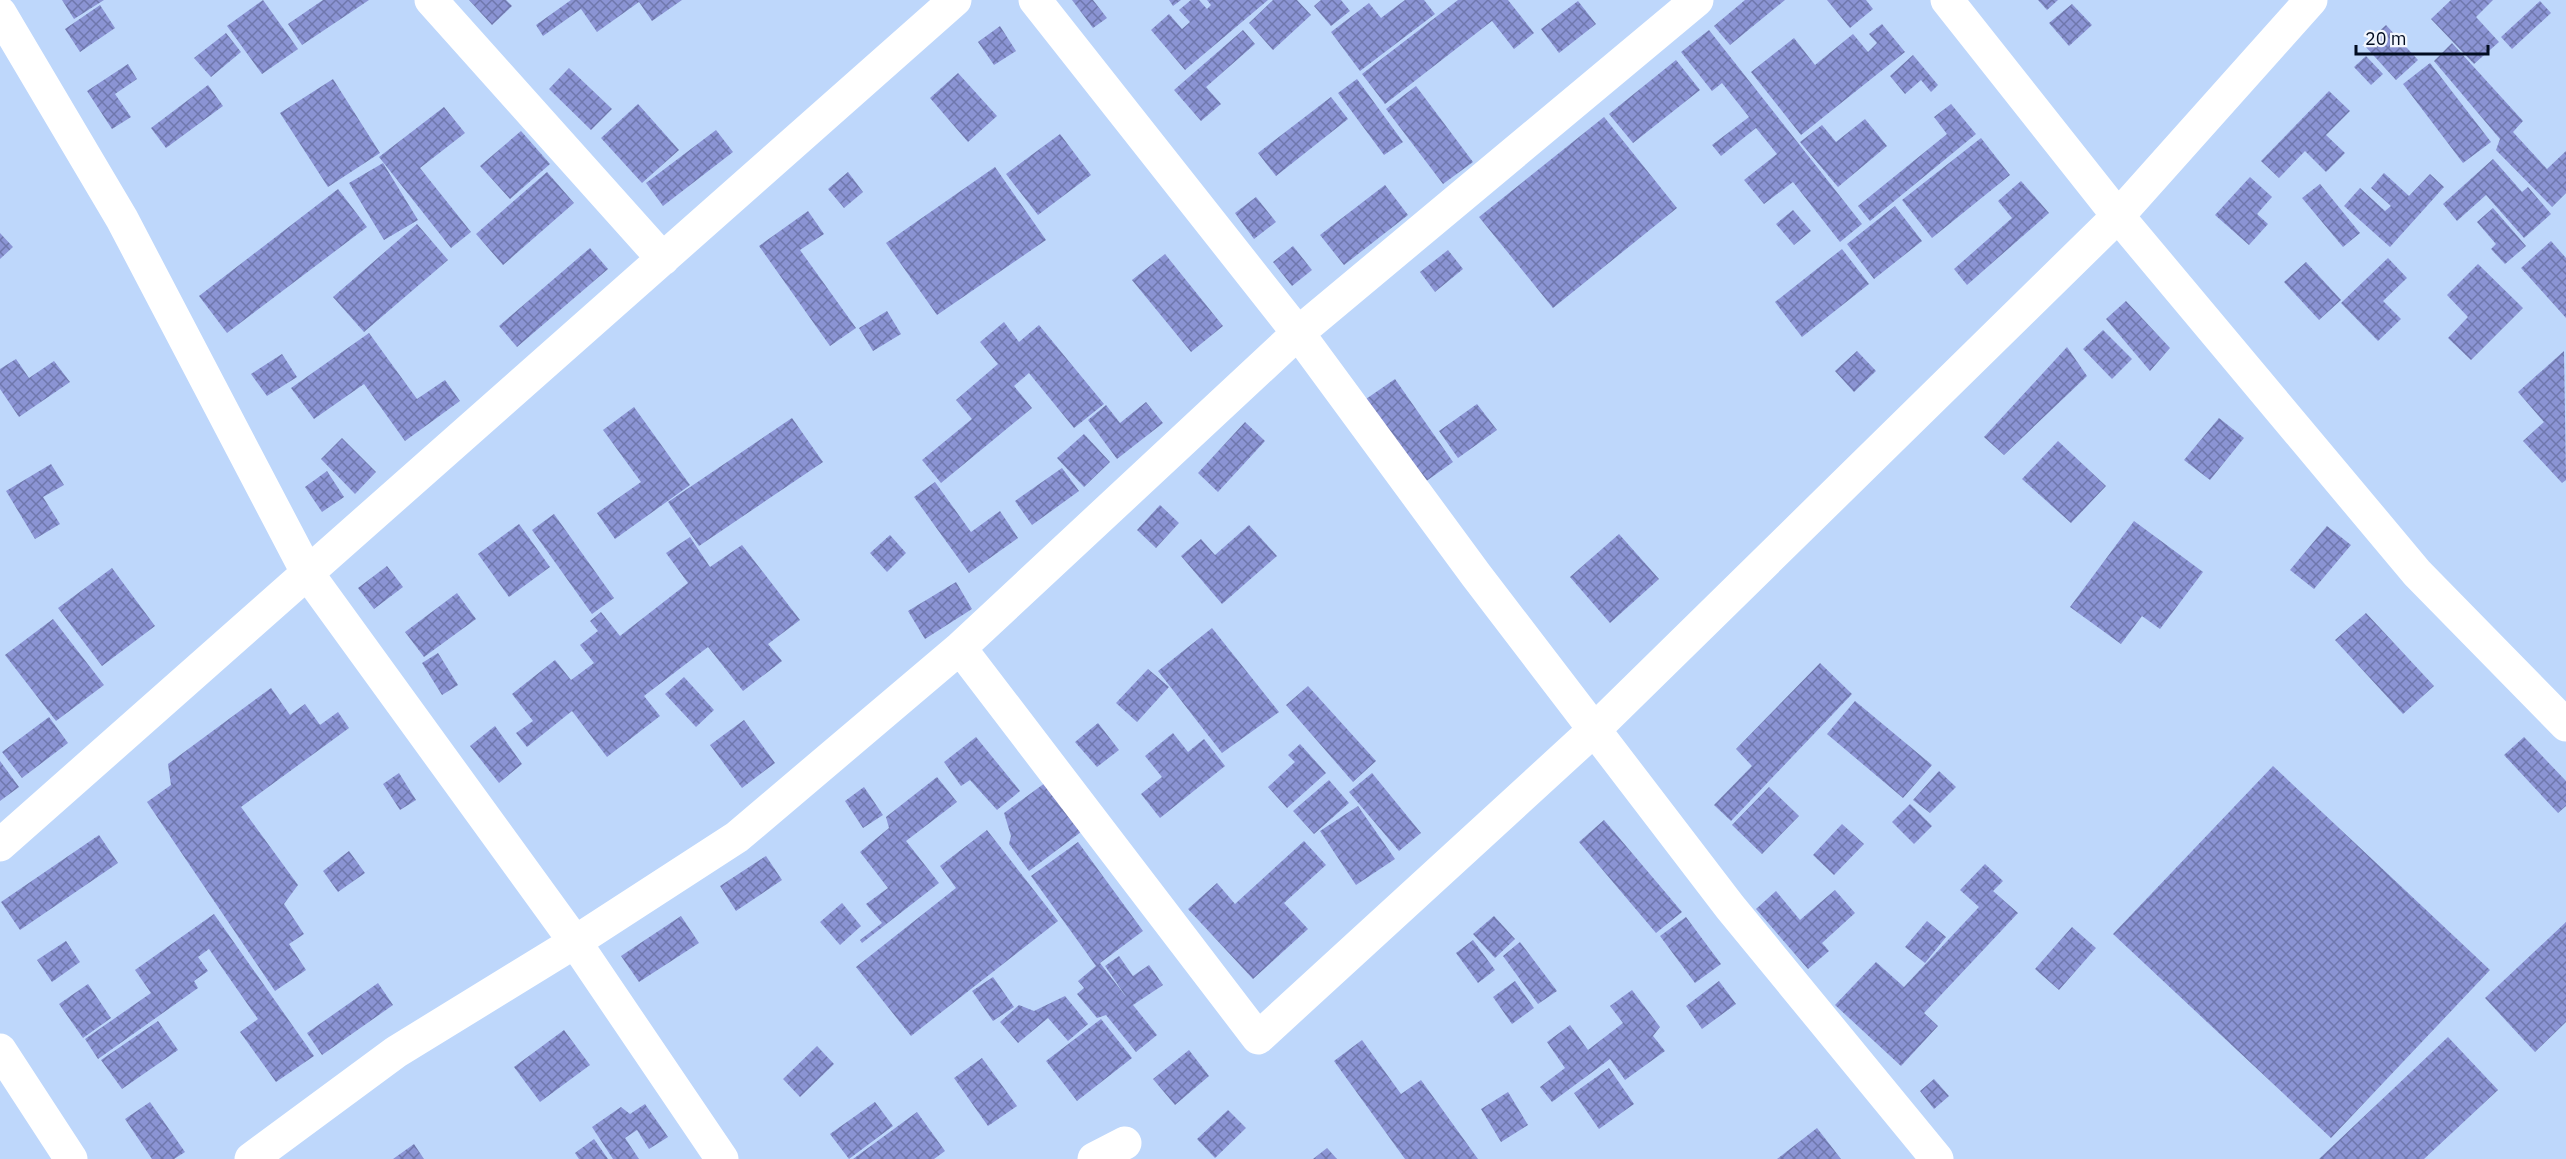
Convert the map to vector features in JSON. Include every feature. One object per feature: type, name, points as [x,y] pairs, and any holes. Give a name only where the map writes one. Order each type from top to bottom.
[{"type":"street","points":[[431,0],[663,259]]},
{"type":"street","points":[[0,845],[955,0]]},
{"type":"street","points":[[1035,0],[1298,333],[1476,575],[1730,907],[1937,1159]]},
{"type":"street","points":[[251,1159],[396,1052],[575,942],[737,837],[960,648],[1298,333],[1697,0]]},
{"type":"street","points":[[1947,0],[2118,216],[2417,573],[2566,725]]},
{"type":"street","points":[[960,648],[1258,1038],[1594,730],[2118,216],[2312,0]]},
{"type":"street","points":[[0,13],[122,219],[308,574],[575,942],[722,1159]]},
{"type":"street","points":[[0,1050],[71,1159]]},
{"type":"street","points":[[1094,1159],[1125,1143]]},
{"type":"building","points":[[62,0],[104,0],[74,19]]},
{"type":"building","points":[[263,0],[298,49],[262,74],[227,26]]},
{"type":"building","points":[[323,0],[369,0],[302,45],[288,24]]},
{"type":"building","points":[[469,0],[506,0],[512,6],[492,25]]},
{"type":"building","points":[[571,0],[682,0],[652,21],[639,2],[597,32],[581,9],[543,36],[536,25]]},
{"type":"building","points":[[1072,0],[1093,0],[1107,18],[1093,28]]},
{"type":"building","points":[[1169,0],[1181,0],[1173,6]]},
{"type":"building","points":[[1191,0],[1199,0],[1207,9],[1211,5],[1207,0],[1268,0],[1185,70],[1151,30],[1169,14],[1182,29],[1190,22],[1179,10]]},
{"type":"building","points":[[1273,0],[1297,0],[1311,15],[1273,50],[1249,23]]},
{"type":"building","points":[[1321,0],[1341,0],[1350,11],[1331,26],[1314,6]]},
{"type":"building","points":[[1405,0],[1424,0],[1435,14],[1360,71],[1331,32],[1369,3],[1381,18]]},
{"type":"building","points":[[1458,0],[1508,0],[1534,33],[1514,49],[1492,21],[1385,104],[1362,74]]},
{"type":"building","points":[[1745,0],[1785,0],[1730,45],[1714,26]]},
{"type":"building","points":[[1827,0],[1866,0],[1873,9],[1850,28]]},
{"type":"building","points":[[2038,0],[2058,0],[2047,10]]},
{"type":"building","points":[[2451,0],[2493,0],[2476,17],[2499,42],[2474,64],[2431,19]]},
{"type":"building","points":[[1578,1],[1596,24],[1559,53],[1541,29]]},
{"type":"building","points":[[2540,1],[2551,13],[2512,49],[2501,37]]},
{"type":"building","points":[[2072,4],[2092,25],[2069,46],[2049,23]]},
{"type":"building","points":[[100,5],[115,28],[80,52],[65,29]]},
{"type":"building","points":[[1882,24],[1905,52],[1801,135],[1751,72],[1794,38],[1815,65],[1853,34],[1868,52],[1877,43],[1869,34]]},
{"type":"building","points":[[2386,25],[2418,60],[2396,80],[2364,45]]},
{"type":"building","points":[[1000,26],[1016,51],[994,65],[978,42]]},
{"type":"building","points":[[1243,30],[1255,44],[1206,87],[1221,104],[1201,121],[1174,90]]},
{"type":"building","points":[[1709,30],[1862,224],[1840,242],[1793,182],[1764,204],[1744,180],[1777,154],[1756,128],[1721,156],[1712,145],[1749,117],[1722,83],[1712,91],[1681,52]]},
{"type":"building","points":[[226,33],[241,52],[211,77],[194,58]]},
{"type":"building","points":[[2452,43],[2523,121],[2513,132],[2547,169],[2566,151],[2566,193],[2552,207],[2496,150],[2500,139],[2434,61]]},
{"type":"building","points":[[1913,55],[1938,85],[1931,92],[1921,80],[1905,94],[1890,76]]},
{"type":"building","points":[[2366,56],[2383,74],[2371,85],[2354,67]]},
{"type":"building","points":[[1676,60],[1700,90],[1633,143],[1609,114]]},
{"type":"building","points":[[2430,63],[2491,142],[2463,163],[2403,84]]},
{"type":"building","points":[[128,64],[137,79],[115,94],[131,117],[112,129],[87,91]]},
{"type":"building","points":[[569,68],[612,109],[591,130],[549,89]]},
{"type":"building","points":[[958,73],[997,116],[968,142],[930,98]]},
{"type":"building","points":[[333,79],[380,153],[328,187],[280,113]]},
{"type":"building","points":[[1357,79],[1403,142],[1384,155],[1338,93]]},
{"type":"building","points":[[208,85],[223,106],[166,148],[151,128]]},
{"type":"building","points":[[1416,86],[1473,162],[1443,184],[1386,109]]},
{"type":"building","points":[[2329,91],[2350,111],[2326,135],[2345,153],[2326,172],[2305,151],[2279,178],[2261,161]]},
{"type":"building","points":[[1331,97],[1348,119],[1276,176],[1258,153]]},
{"type":"building","points":[[638,104],[679,150],[642,183],[601,138]]},
{"type":"building","points":[[1951,104],[1976,134],[1870,221],[1858,206],[1947,134],[1934,117]]},
{"type":"building","points":[[444,107],[465,133],[420,168],[471,232],[451,248],[379,157]]},
{"type":"building","points":[[1604,117],[1677,208],[1553,308],[1479,217]]},
{"type":"building","points":[[1865,119],[1887,146],[1838,187],[1800,142],[1822,125],[1836,142]]},
{"type":"building","points":[[716,130],[733,152],[663,206],[646,183]]},
{"type":"building","points":[[521,131],[550,164],[510,199],[480,166]]},
{"type":"building","points":[[1060,134],[1091,175],[1038,215],[1006,174]]},
{"type":"building","points":[[1981,138],[2010,175],[1932,238],[1902,200]]},
{"type":"building","points":[[2493,159],[2522,192],[2528,187],[2551,214],[2524,238],[2486,195],[2457,221],[2443,204]]},
{"type":"building","points":[[383,163],[418,220],[384,240],[349,183]]},
{"type":"building","points":[[995,167],[1046,240],[937,315],[886,243]]},
{"type":"building","points":[[547,172],[574,203],[503,265],[476,234]]},
{"type":"building","points":[[848,172],[863,192],[844,208],[828,189]]},
{"type":"building","points":[[2384,173],[2409,196],[2430,174],[2444,187],[2390,247],[2344,206],[2360,188],[2385,211],[2391,206],[2371,188]]},
{"type":"building","points":[[2250,177],[2272,197],[2257,214],[2268,224],[2249,245],[2215,215]]},
{"type":"building","points":[[2021,181],[2049,213],[1967,285],[1954,269],[2012,218],[1998,201]]},
{"type":"building","points":[[2320,184],[2360,233],[2343,247],[2302,198]]},
{"type":"building","points":[[1385,185],[1408,215],[1344,265],[1320,235]]},
{"type":"building","points":[[338,189],[367,227],[227,333],[199,296]]},
{"type":"building","points":[[1256,197],[1276,222],[1254,239],[1235,213]]},
{"type":"building","points":[[1895,206],[1922,241],[1874,279],[1847,244]]},
{"type":"building","points":[[2493,208],[2526,246],[2505,264],[2491,249],[2496,244],[2477,222]]},
{"type":"building","points":[[1793,210],[1811,231],[1794,245],[1776,224]]},
{"type":"building","points":[[808,211],[824,234],[800,250],[856,328],[830,346],[759,246]]},
{"type":"building","points":[[417,224],[448,260],[364,332],[333,297]]},
{"type":"building","points":[[0,233],[13,247],[0,259]]},
{"type":"building","points":[[2551,241],[2566,258],[2566,318],[2521,268]]},
{"type":"building","points":[[1293,246],[1312,270],[1292,286],[1273,262]]},
{"type":"building","points":[[590,248],[608,269],[517,347],[499,326]]},
{"type":"building","points":[[1842,249],[1869,284],[1802,337],[1775,302]]},
{"type":"building","points":[[1448,250],[1463,269],[1435,292],[1420,272]]},
{"type":"building","points":[[1165,254],[1223,326],[1191,352],[1132,280]]},
{"type":"building","points":[[2388,258],[2407,278],[2383,301],[2401,319],[2378,341],[2341,303]]},
{"type":"building","points":[[2306,262],[2341,300],[2319,320],[2284,282]]},
{"type":"building","points":[[2478,264],[2523,308],[2471,360],[2448,338],[2468,317],[2447,295]]},
{"type":"building","points":[[2126,301],[2170,348],[2150,371],[2106,319]]},
{"type":"building","points":[[887,311],[901,334],[873,351],[859,328]]},
{"type":"building","points":[[1004,322],[1019,342],[1039,325],[1104,404],[1074,428],[1029,373],[1014,386],[1032,408],[941,483],[922,460],[972,419],[956,400],[998,364],[980,342]]},
{"type":"building","points":[[2103,330],[2132,359],[2112,379],[2083,349]]},
{"type":"building","points":[[369,333],[417,399],[445,380],[460,401],[405,441],[364,384],[314,419],[291,388]]},
{"type":"building","points":[[2067,347],[2087,376],[2004,455],[1984,437]]},
{"type":"building","points":[[1857,351],[1876,371],[1854,392],[1835,371]]},
{"type":"building","points":[[2564,351],[2566,480],[2562,483],[2523,441],[2544,422],[2518,392]]},
{"type":"building","points":[[282,354],[297,377],[267,396],[251,374]]},
{"type":"building","points":[[16,359],[29,378],[54,361],[70,382],[19,417],[0,389],[0,369]]},
{"type":"building","points":[[1395,379],[1453,462],[1425,482],[1366,399]]},
{"type":"building","points":[[1146,402],[1163,423],[1117,459],[1088,420],[1106,405],[1120,423]]},
{"type":"building","points":[[1477,404],[1497,430],[1458,458],[1439,431]]},
{"type":"building","points":[[634,407],[690,485],[615,539],[597,513],[641,482],[603,430]]},
{"type":"building","points":[[792,418],[823,462],[699,546],[668,502]]},
{"type":"building","points":[[2219,418],[2244,438],[2210,480],[2184,460]]},
{"type":"building","points":[[1245,422],[1265,441],[1218,492],[1198,473]]},
{"type":"building","points":[[1084,434],[1110,462],[1084,487],[1057,458]]},
{"type":"building","points":[[342,438],[376,472],[355,494],[321,459]]},
{"type":"building","points":[[2058,441],[2106,486],[2071,523],[2022,479]]},
{"type":"building","points":[[51,464],[64,485],[43,497],[60,524],[35,539],[6,491]]},
{"type":"building","points":[[1062,468],[1079,491],[1032,525],[1015,501]]},
{"type":"building","points":[[327,471],[344,497],[322,512],[305,487]]},
{"type":"building","points":[[935,482],[971,532],[1000,511],[1018,538],[969,573],[914,497]]},
{"type":"building","points":[[1160,505],[1179,523],[1156,548],[1137,530]]},
{"type":"building","points":[[554,514],[614,598],[592,614],[532,530]]},
{"type":"building","points":[[2134,521],[2203,572],[2160,629],[2142,616],[2121,644],[2070,607]]},
{"type":"building","points":[[519,524],[550,567],[509,597],[478,554]]},
{"type":"building","points":[[1249,525],[1277,556],[1222,604],[1181,556],[1201,539],[1215,555]]},
{"type":"building","points":[[2327,526],[2351,545],[2314,589],[2290,570]]},
{"type":"building","points":[[1619,534],[1659,579],[1610,623],[1570,577]]},
{"type":"building","points":[[890,535],[906,553],[887,572],[870,553]]},
{"type":"building","points":[[690,537],[710,567],[742,545],[800,620],[768,644],[782,661],[743,691],[708,647],[644,696],[660,716],[607,757],[572,711],[527,747],[516,733],[533,721],[512,694],[555,660],[571,680],[594,663],[580,645],[598,631],[590,621],[601,612],[620,636],[688,583],[666,553]]},
{"type":"building","points":[[387,566],[403,587],[374,609],[358,588]]},
{"type":"building","points":[[112,568],[155,626],[102,666],[58,608]]},
{"type":"building","points":[[956,582],[972,609],[925,639],[908,611]]},
{"type":"building","points":[[457,593],[476,619],[424,657],[405,632]]},
{"type":"building","points":[[2366,613],[2434,686],[2403,714],[2335,640]]},
{"type":"building","points":[[53,619],[104,685],[56,721],[5,655]]},
{"type":"building","points":[[1212,628],[1279,712],[1222,753],[1158,671]]},
{"type":"building","points":[[438,653],[458,685],[442,695],[422,663]]},
{"type":"building","points":[[1820,663],[1852,694],[1731,821],[1714,805],[1752,766],[1736,749]]},
{"type":"building","points":[[1148,669],[1169,687],[1137,722],[1116,703]]},
{"type":"building","points":[[684,677],[714,710],[696,727],[665,694]]},
{"type":"building","points":[[1308,686],[1376,761],[1353,782],[1286,705]]},
{"type":"building","points":[[271,688],[290,715],[305,704],[320,725],[338,712],[349,728],[241,807],[298,885],[284,904],[304,934],[289,944],[306,970],[275,991],[147,802],[171,785],[168,764]]},
{"type":"building","points":[[1855,701],[1932,765],[1903,798],[1827,734]]},
{"type":"building","points":[[49,717],[68,743],[22,778],[2,752]]},
{"type":"building","points":[[744,720],[775,763],[742,788],[710,745]]},
{"type":"building","points":[[1098,723],[1119,750],[1097,767],[1075,742]]},
{"type":"building","points":[[495,726],[522,764],[499,783],[470,746]]},
{"type":"building","points":[[1173,733],[1188,752],[1204,739],[1225,766],[1160,818],[1141,794],[1162,777],[1145,756]]},
{"type":"building","points":[[976,737],[1020,791],[997,810],[970,780],[961,786],[944,762]]},
{"type":"building","points":[[2524,737],[2566,781],[2566,806],[2558,813],[2504,755]]},
{"type":"building","points":[[1300,744],[1326,773],[1287,808],[1268,787],[1295,762],[1288,755]]},
{"type":"building","points":[[0,761],[19,787],[0,801]]},
{"type":"building","points":[[2273,766],[2490,970],[2331,1138],[2113,934]]},
{"type":"building","points":[[1939,771],[1956,787],[1930,813],[1913,800]]},
{"type":"building","points":[[399,773],[416,800],[400,810],[383,784]]},
{"type":"building","points":[[1372,773],[1421,833],[1399,851],[1349,792]]},
{"type":"building","points":[[937,777],[957,802],[906,841],[939,883],[862,943],[860,940],[882,923],[866,904],[888,888],[860,852],[889,828],[886,817]]},
{"type":"building","points":[[1049,780],[1085,829],[1029,871],[1009,844],[1011,836],[1004,813]]},
{"type":"building","points":[[1329,780],[1349,803],[1314,834],[1293,811]]},
{"type":"building","points":[[864,787],[883,815],[863,828],[845,801]]},
{"type":"building","points":[[1769,787],[1799,816],[1762,854],[1732,825]]},
{"type":"building","points":[[1910,804],[1932,826],[1914,844],[1892,822]]},
{"type":"building","points":[[1358,806],[1395,859],[1356,885],[1320,831]]},
{"type":"building","points":[[1604,820],[1682,912],[1656,933],[1579,842]]},
{"type":"building","points":[[1842,824],[1864,844],[1834,875],[1813,855]]},
{"type":"building","points":[[987,830],[1058,921],[911,1036],[856,967],[956,888],[940,866]]},
{"type":"building","points":[[99,835],[118,863],[20,930],[1,902]]},
{"type":"building","points":[[1304,841],[1326,865],[1284,903],[1308,929],[1253,979],[1188,909],[1217,883],[1235,904]]},
{"type":"building","points":[[1078,842],[1143,931],[1100,963],[1127,998],[1105,966],[1119,956],[1133,976],[1149,965],[1163,985],[1133,1005],[1157,1035],[1136,1052],[1106,1015],[1097,1018],[1077,994],[1084,988],[1078,981],[1096,966],[1031,876]]},
{"type":"building","points":[[349,851],[365,873],[338,892],[323,871]]},
{"type":"building","points":[[766,856],[782,880],[736,911],[720,886]]},
{"type":"building","points":[[1985,864],[2003,881],[1993,891],[2018,913],[1924,1013],[1938,1026],[1901,1066],[1835,1005],[1876,962],[1904,987],[1979,907],[1960,890]]},
{"type":"building","points":[[1835,890],[1855,913],[1822,943],[1829,951],[1808,969],[1756,909],[1776,891],[1800,920]]},
{"type":"building","points":[[842,903],[861,926],[840,945],[820,922]]},
{"type":"building","points":[[214,914],[314,1056],[276,1082],[240,1032],[258,1019],[209,949],[198,957],[208,971],[194,981],[198,988],[98,1059],[85,1039],[151,993],[135,970]]},
{"type":"building","points":[[681,916],[699,943],[639,982],[621,956]]},
{"type":"building","points":[[1494,916],[1515,939],[1495,958],[1473,934]]},
{"type":"building","points":[[1686,917],[1721,964],[1695,983],[1660,936]]},
{"type":"building","points":[[1927,921],[1946,937],[1925,963],[1905,947]]},
{"type":"building","points":[[2566,922],[2566,1022],[2535,1052],[2485,998]]},
{"type":"building","points":[[2072,927],[2096,948],[2059,990],[2035,969]]},
{"type":"building","points":[[1473,940],[1495,970],[1478,983],[1456,953]]},
{"type":"building","points":[[66,941],[80,962],[52,982],[37,960]]},
{"type":"building","points":[[1520,942],[1557,991],[1538,1004],[1503,956]]},
{"type":"building","points":[[993,977],[1014,1007],[993,1021],[972,991]]},
{"type":"building","points":[[1515,981],[1534,1008],[1512,1024],[1493,997]]},
{"type":"building","points":[[1719,981],[1736,1004],[1702,1029],[1686,1006]]},
{"type":"building","points":[[378,983],[393,1005],[322,1055],[307,1033]]},
{"type":"building","points":[[88,984],[111,1018],[83,1038],[59,1004]]},
{"type":"building","points":[[1632,990],[1660,1027],[1653,1036],[1665,1051],[1625,1080],[1610,1059],[1552,1102],[1540,1087],[1565,1068],[1547,1042],[1570,1025],[1588,1050],[1623,1023],[1610,1006]]},
{"type":"building","points":[[1065,996],[1088,1024],[1068,1041],[1048,1018],[1018,1043],[1000,1022],[1019,1005],[1034,1011]]},
{"type":"building","points":[[1101,1019],[1132,1058],[1077,1101],[1046,1061]]},
{"type":"building","points":[[158,1021],[178,1050],[122,1089],[101,1060]]},
{"type":"building","points":[[564,1030],[590,1065],[540,1102],[514,1067]]},
{"type":"building","points":[[2448,1037],[2498,1090],[2424,1159],[2319,1159]]},
{"type":"building","points":[[1362,1040],[1401,1094],[1421,1080],[1478,1159],[1405,1159],[1334,1061]]},
{"type":"building","points":[[817,1046],[834,1064],[800,1097],[783,1079]]},
{"type":"building","points":[[1189,1050],[1209,1076],[1175,1105],[1153,1079]]},
{"type":"building","points":[[982,1058],[1017,1106],[988,1126],[954,1078]]},
{"type":"building","points":[[1609,1068],[1634,1104],[1599,1129],[1574,1093]]},
{"type":"building","points":[[1934,1079],[1949,1096],[1934,1109],[1920,1091]]},
{"type":"building","points":[[1508,1092],[1528,1125],[1501,1142],[1481,1109]]},
{"type":"building","points":[[150,1102],[185,1152],[174,1159],[152,1159],[125,1119]]},
{"type":"building","points":[[875,1102],[893,1126],[849,1159],[830,1134]]},
{"type":"building","points":[[645,1104],[668,1137],[649,1149],[637,1130],[625,1138],[639,1159],[613,1159],[592,1127],[621,1107],[630,1114]]},
{"type":"building","points":[[1228,1110],[1246,1128],[1215,1158],[1197,1139]]},
{"type":"building","points":[[917,1112],[945,1151],[934,1159],[853,1159]]},
{"type":"building","points":[[1817,1128],[1841,1159],[1777,1159]]},
{"type":"building","points":[[594,1139],[608,1159],[579,1159],[575,1153]]},
{"type":"building","points":[[414,1144],[424,1159],[393,1159]]},
{"type":"building","points":[[1327,1148],[1337,1159],[1313,1159]]}]
